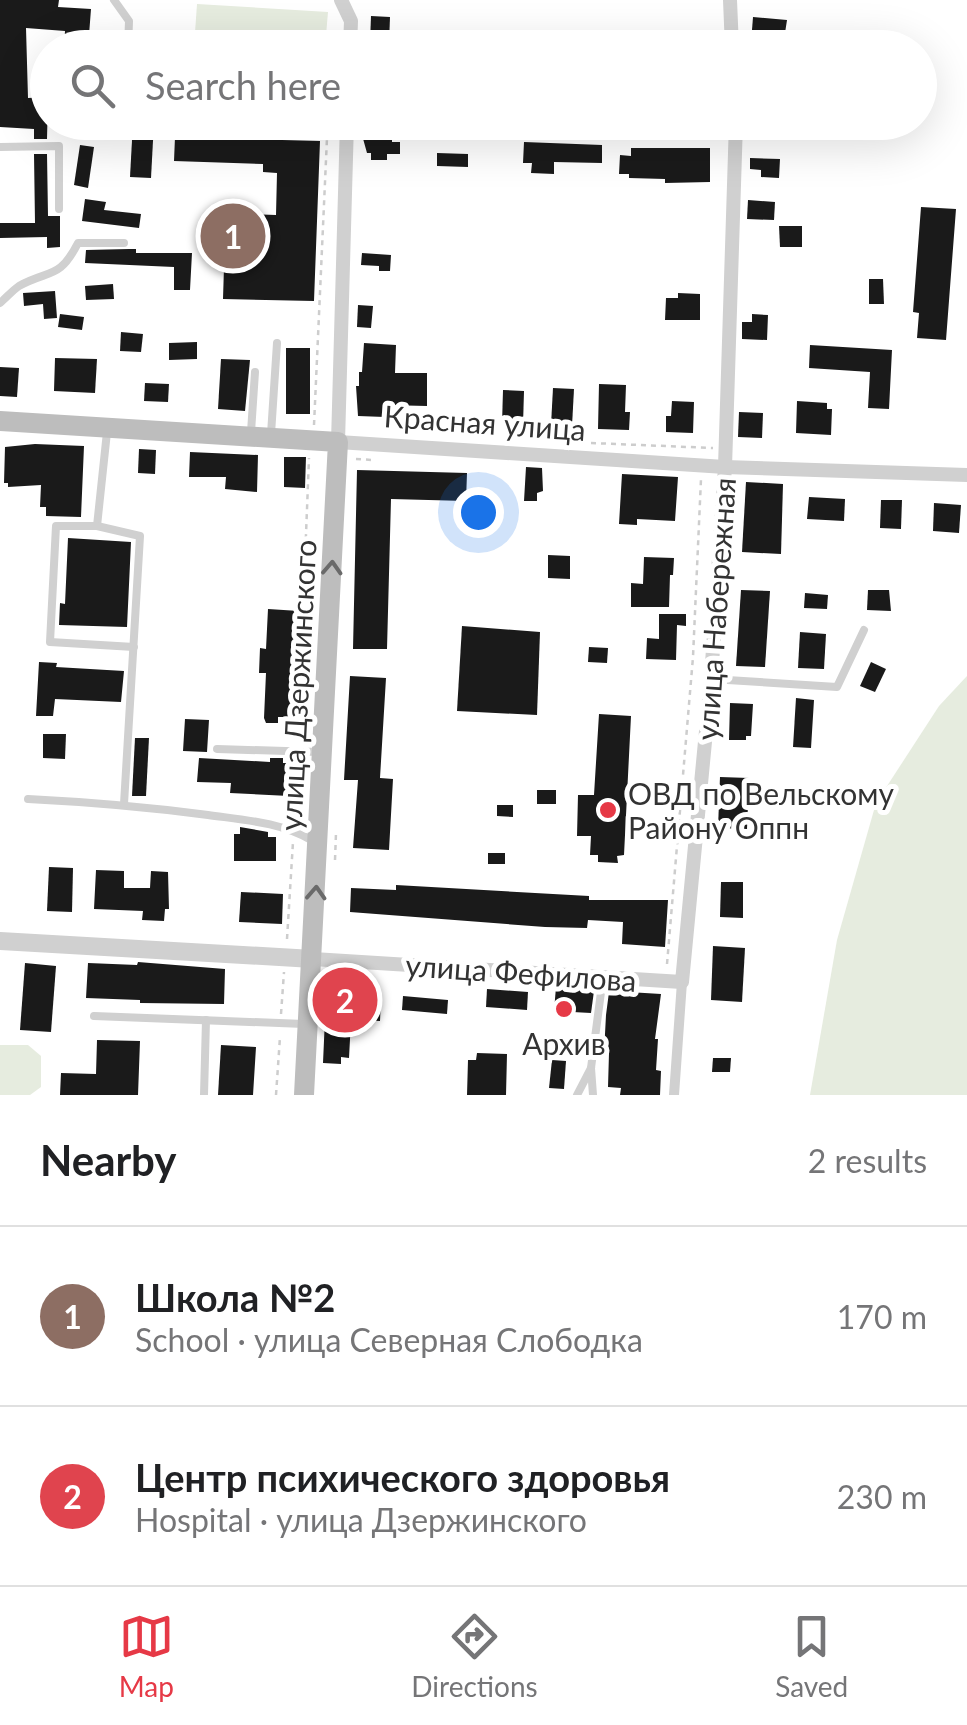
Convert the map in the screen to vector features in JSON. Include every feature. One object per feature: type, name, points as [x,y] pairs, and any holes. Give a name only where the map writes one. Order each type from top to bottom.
[{"type":"main road","name":"Красная улица","points":[[0,421],[310,441],[338,451]]},
{"type":"main road","name":"улица Дзержинского","points":[[304,1095],[338,451]]},
{"type":"street","points":[[341,0],[351,21],[351,30]]},
{"type":"street","points":[[730,0],[731,30]]},
{"type":"street","name":"улица Дзержинского","points":[[338,451],[346,140]]},
{"type":"street","name":"улица Набережная","points":[[674,1095],[674,982],[711,679],[725,467],[736,140]]},
{"type":"street","name":"Красная улица","points":[[338,451],[967,476]]},
{"type":"street","name":"улица Фефилова","points":[[0,941],[674,982]]},
{"type":"lane","points":[[114,0],[129,21],[129,30]]},
{"type":"lane","points":[[0,147],[59,146],[59,209]]},
{"type":"lane","points":[[0,303],[20,286],[49,277],[68,262],[78,243],[124,244]]},
{"type":"lane","points":[[261,437],[277,343]]},
{"type":"lane","points":[[255,372],[261,437]]},
{"type":"lane","points":[[97,526],[108,428]]},
{"type":"lane","points":[[124,804],[134,647],[140,536],[97,526],[56,526],[50,642],[134,647]]},
{"type":"lane","points":[[711,679],[837,688],[864,630]]},
{"type":"lane","points":[[217,749],[323,752]]},
{"type":"lane","points":[[28,799],[124,804],[294,830],[319,844]]},
{"type":"lane","points":[[593,1095],[591,1068],[602,977]]},
{"type":"lane","points":[[94,1016],[308,1024]]},
{"type":"lane","points":[[204,1095],[206,1020]]},
{"type":"lane","points":[[577,1095],[591,1068]]},
{"type":"path","points":[[276,1095],[294,830],[310,441],[315,418],[328,140]]},
{"type":"path","points":[[338,451],[386,460]]},
{"type":"path","points":[[674,982],[701,474]]},
{"type":"shaded area","points":[[197,4],[328,12],[326,30],[195,30]]},
{"type":"shaded area","points":[[967,676],[967,1095],[810,1095],[837,940],[876,803],[939,706]]},
{"type":"shaded area","points":[[0,1045],[28,1045],[41,1056],[41,1087],[30,1095],[0,1095]]},
{"type":"building","points":[[0,0],[59,0],[58,7],[91,9],[89,30],[26,28],[30,129],[0,127]]},
{"type":"building","points":[[371,16],[390,17],[390,30],[370,30]]},
{"type":"building","points":[[753,17],[787,20],[785,30],[752,30]]},
{"type":"building","points":[[132,140],[153,140],[151,178],[130,177]]},
{"type":"building","points":[[175,140],[320,141],[314,301],[223,299],[225,236],[208,236],[208,213],[276,215],[277,173],[263,172],[263,164],[174,161]]},
{"type":"building","points":[[363,140],[400,142],[400,154],[387,154],[387,160],[371,160],[371,153],[367,153]]},
{"type":"building","points":[[524,142],[602,145],[602,163],[554,162],[554,174],[531,173],[532,163],[523,163]]},
{"type":"building","points":[[80,145],[94,147],[88,188],[74,185]]},
{"type":"building","points":[[631,148],[710,148],[710,182],[665,183],[665,179],[619,174],[620,155],[631,156]]},
{"type":"building","points":[[437,153],[468,154],[468,167],[437,166]]},
{"type":"building","points":[[34,154],[47,154],[48,216],[60,216],[60,247],[47,248],[47,237],[0,238],[0,223],[35,223]]},
{"type":"building","points":[[750,158],[780,159],[779,178],[761,177],[761,170],[750,169]]},
{"type":"building","points":[[85,199],[106,202],[104,210],[141,214],[139,228],[82,221]]},
{"type":"building","points":[[748,200],[775,202],[774,220],[747,219]]},
{"type":"building","points":[[921,207],[956,209],[946,340],[917,338],[919,313],[913,312]]},
{"type":"building","points":[[779,226],[802,226],[802,247],[780,247]]},
{"type":"building","points":[[136,249],[136,253],[192,253],[190,290],[174,290],[174,267],[85,263],[86,250]]},
{"type":"building","points":[[362,253],[391,255],[390,271],[361,265]]},
{"type":"building","points":[[869,279],[883,279],[884,304],[869,304]]},
{"type":"building","points":[[113,284],[114,299],[86,300],[85,286]]},
{"type":"building","points":[[55,291],[57,318],[44,319],[43,304],[24,306],[23,293]]},
{"type":"building","points":[[678,293],[700,294],[700,320],[665,320],[666,298],[678,298]]},
{"type":"building","points":[[358,305],[373,306],[371,328],[357,327]]},
{"type":"building","points":[[60,314],[84,317],[82,330],[58,327]]},
{"type":"building","points":[[752,314],[768,315],[767,340],[742,339],[742,322],[752,322]]},
{"type":"building","points":[[121,332],[143,334],[141,352],[120,351]]},
{"type":"building","points":[[197,342],[197,359],[169,360],[169,343]]},
{"type":"building","points":[[364,343],[396,345],[395,373],[427,373],[427,406],[386,405],[385,417],[358,416],[356,386],[362,372]]},
{"type":"building","points":[[810,345],[892,350],[889,409],[868,408],[870,372],[809,368]]},
{"type":"building","points":[[286,348],[310,348],[310,414],[286,414]]},
{"type":"building","points":[[55,358],[97,359],[95,393],[54,391]]},
{"type":"building","points":[[221,359],[250,360],[245,411],[218,409]]},
{"type":"building","points":[[0,367],[19,368],[17,397],[0,396]]},
{"type":"building","points":[[145,383],[169,384],[168,402],[144,401]]},
{"type":"building","points":[[599,384],[626,385],[629,430],[598,429]]},
{"type":"building","points":[[553,388],[574,389],[572,426],[551,425]]},
{"type":"building","points":[[503,390],[524,391],[523,425],[502,424]]},
{"type":"building","points":[[672,401],[694,402],[693,433],[666,432],[666,416],[671,416]]},
{"type":"building","points":[[797,401],[827,403],[827,409],[832,409],[831,435],[796,433]]},
{"type":"building","points":[[739,412],[763,413],[762,438],[738,437]]},
{"type":"building","points":[[84,446],[81,517],[46,516],[46,507],[40,507],[41,485],[8,487],[4,483],[5,447]]},
{"type":"building","points":[[139,449],[156,450],[155,474],[138,473]]},
{"type":"building","points":[[190,452],[258,455],[257,492],[225,489],[226,477],[189,477]]},
{"type":"building","points":[[284,457],[306,457],[305,488],[284,487]]},
{"type":"building","points":[[526,467],[542,468],[543,491],[537,493],[537,501],[524,501]]},
{"type":"building","points":[[357,470],[467,473],[466,501],[391,499],[387,649],[353,649]]},
{"type":"building","points":[[622,474],[678,477],[675,521],[637,519],[637,525],[619,524]]},
{"type":"building","points":[[746,482],[783,484],[781,554],[742,552]]},
{"type":"building","points":[[809,497],[845,499],[844,521],[807,519]]},
{"type":"building","points":[[881,500],[902,500],[901,529],[880,528]]},
{"type":"building","points":[[934,503],[961,505],[959,533],[933,531]]},
{"type":"building","points":[[68,538],[131,542],[127,627],[59,625],[60,603],[65,604]]},
{"type":"building","points":[[548,555],[570,556],[570,579],[548,578]]},
{"type":"building","points":[[644,557],[674,558],[669,607],[631,607],[631,583],[643,584]]},
{"type":"building","points":[[741,590],[770,591],[765,667],[736,666]]},
{"type":"building","points":[[868,590],[889,590],[891,611],[867,610]]},
{"type":"building","points":[[805,593],[828,595],[827,609],[804,608]]},
{"type":"building","points":[[268,609],[299,611],[294,717],[278,717],[278,723],[266,723],[264,718],[266,673],[259,673],[260,648],[266,649]]},
{"type":"building","points":[[659,614],[686,614],[686,626],[677,625],[676,660],[646,659],[647,638],[659,639]]},
{"type":"building","points":[[462,626],[540,632],[537,715],[457,711]]},
{"type":"building","points":[[800,632],[826,634],[824,669],[798,668]]},
{"type":"building","points":[[589,647],[608,648],[607,663],[588,662]]},
{"type":"building","points":[[39,662],[57,663],[56,667],[124,671],[121,702],[55,699],[53,716],[36,716]]},
{"type":"building","points":[[871,662],[886,669],[875,692],[860,686]]},
{"type":"building","points":[[350,676],[386,678],[380,778],[393,779],[389,850],[353,848],[358,780],[344,780]]},
{"type":"building","points":[[796,698],[814,700],[811,748],[793,747]]},
{"type":"building","points":[[730,703],[753,704],[751,736],[746,736],[746,740],[729,740]]},
{"type":"building","points":[[599,714],[631,716],[624,855],[617,856],[618,863],[598,862],[598,855],[590,855],[591,836],[577,836],[578,795],[594,795]]},
{"type":"building","points":[[185,719],[209,720],[207,752],[183,751]]},
{"type":"building","points":[[43,734],[66,734],[65,759],[43,758]]},
{"type":"building","points":[[135,738],[149,738],[146,796],[132,796]]},
{"type":"building","points":[[199,758],[270,762],[270,758],[283,758],[283,763],[290,763],[289,796],[230,793],[231,783],[197,782]]},
{"type":"building","points":[[720,777],[749,778],[747,829],[718,828]]},
{"type":"building","points":[[537,790],[556,790],[556,804],[537,804]]},
{"type":"building","points":[[497,805],[513,805],[513,817],[497,816]]},
{"type":"building","points":[[240,827],[276,837],[276,861],[234,861],[234,834],[240,834]]},
{"type":"building","points":[[488,853],[505,853],[505,864],[488,864]]},
{"type":"building","points":[[49,867],[73,868],[72,912],[47,911]]},
{"type":"building","points":[[96,870],[124,871],[124,888],[150,888],[151,871],[168,872],[169,909],[165,909],[164,921],[142,920],[143,911],[94,909]]},
{"type":"building","points":[[721,882],[743,882],[743,918],[720,917]]},
{"type":"building","points":[[396,885],[589,896],[589,900],[668,900],[665,947],[622,944],[623,922],[588,920],[587,928],[545,927],[350,912],[351,888],[396,890]]},
{"type":"building","points":[[241,892],[283,894],[282,924],[239,922]]},
{"type":"building","points":[[713,946],[745,948],[742,1002],[711,1000]]},
{"type":"building","points":[[138,962],[225,969],[224,1004],[86,998],[88,963]]},
{"type":"building","points":[[25,963],[56,966],[51,1032],[20,1030]]},
{"type":"building","points":[[327,973],[359,974],[358,997],[381,998],[380,1021],[351,1020],[349,1058],[341,1057],[341,1064],[323,1063]]},
{"type":"building","points":[[556,987],[594,991],[591,1013],[554,1011]]},
{"type":"building","points":[[487,989],[528,992],[527,1010],[486,1007]]},
{"type":"building","points":[[612,991],[661,994],[655,1039],[656,1070],[661,1071],[660,1095],[620,1095],[621,1088],[608,1087],[609,1053],[604,1053]]},
{"type":"building","points":[[403,996],[448,1000],[447,1014],[402,1010]]},
{"type":"building","points":[[97,1040],[140,1041],[138,1095],[60,1095],[61,1073],[96,1074]]},
{"type":"building","points":[[221,1045],[256,1047],[253,1095],[218,1095]]},
{"type":"building","points":[[477,1053],[507,1054],[506,1095],[467,1095],[468,1060],[476,1060]]},
{"type":"building","points":[[713,1058],[731,1058],[730,1072],[712,1072]]},
{"type":"building","points":[[552,1060],[566,1061],[564,1089],[549,1088]]},
{"type":"place","name":"Школа №2","points":[[233,236]]},
{"type":"place","name":"ОВД по Вельскому Району Оппн","points":[[608,810]]},
{"type":"place","name":"Центр психического здоровья","points":[[345,1000]]},
{"type":"place","name":"Архив","points":[[564,1009]]}]
